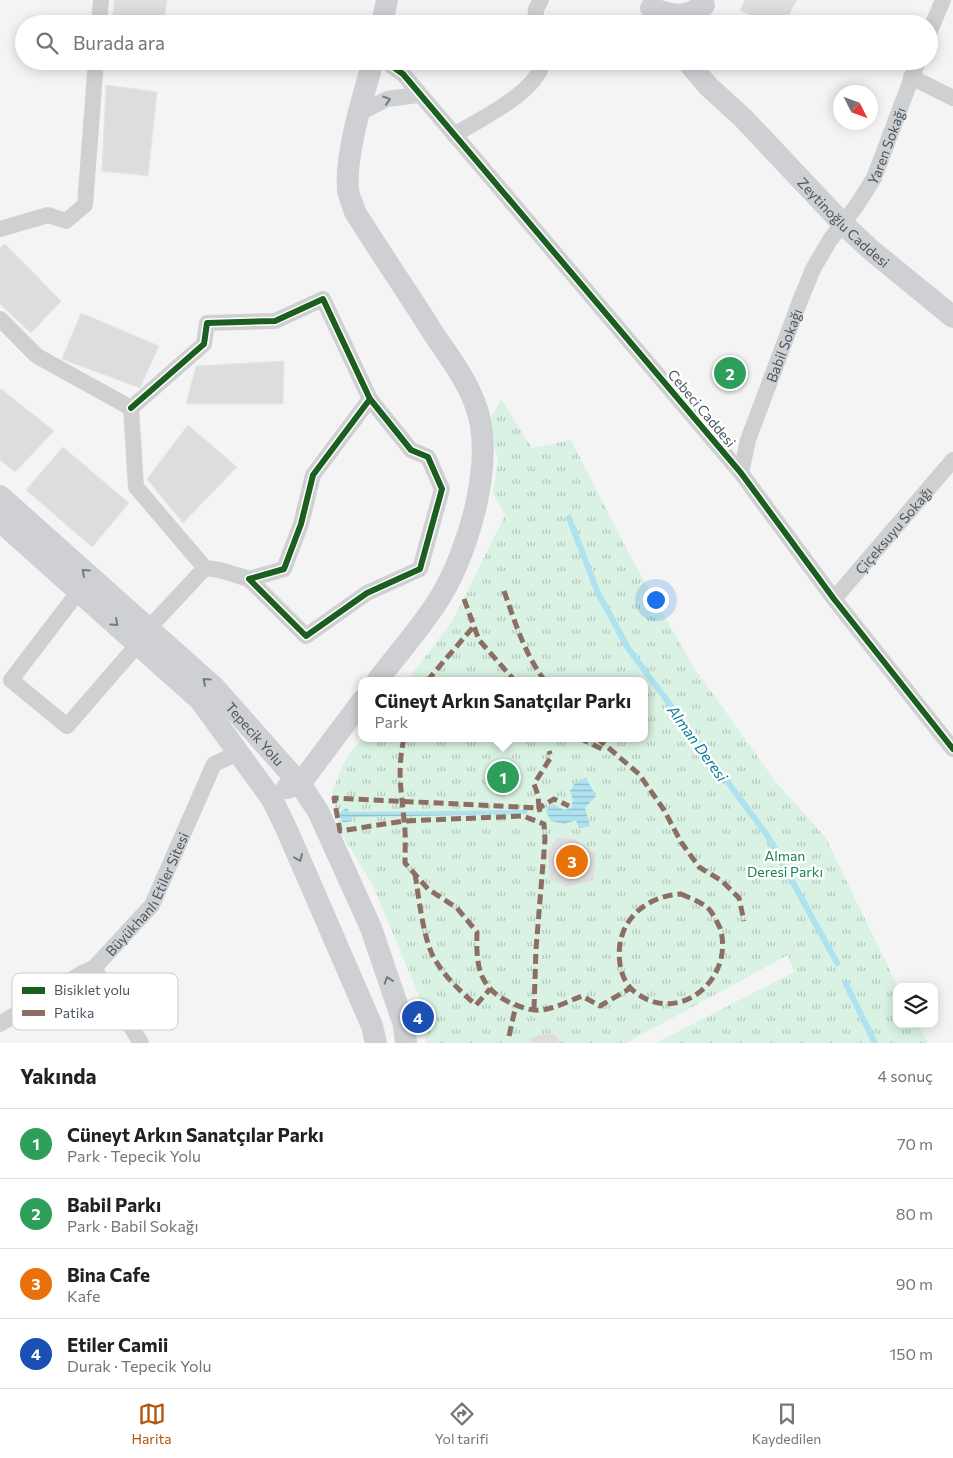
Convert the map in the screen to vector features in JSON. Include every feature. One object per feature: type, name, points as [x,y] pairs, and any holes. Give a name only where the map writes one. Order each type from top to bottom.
[{"type":"main road","points":[[384,15],[387,0]]},
{"type":"main road","points":[[650,7],[671,15]]},
{"type":"main road","points":[[683,15],[703,10]]},
{"type":"main road","points":[[370,70],[358,114],[348,172],[348,191],[355,212],[474,399],[481,420],[484,451],[474,516],[451,578],[440,597],[380,677]]},
{"type":"main road","points":[[695,70],[728,106],[742,118]]},
{"type":"main road","points":[[713,70],[742,118]]},
{"type":"main road","name":"Zeytinoğlu Caddesi","points":[[742,118],[843,224],[953,317]]},
{"type":"main road","name":"Tepecik Yolu","points":[[0,496],[143,637],[200,700],[272,799],[372,1026],[376,1043]]},
{"type":"main road","name":"Tepecik Yolu","points":[[0,521],[79,592],[215,688],[300,784],[318,811],[371,928],[404,1025],[406,1043]]},
{"type":"main road","points":[[272,799],[290,786],[300,784],[358,706]]},
{"type":"main road","points":[[287,830],[296,828],[318,811]]},
{"type":"street","points":[[99,15],[100,0]]},
{"type":"street","points":[[535,15],[541,0]]},
{"type":"street","points":[[937,15],[943,0]]},
{"type":"street","points":[[0,229],[8,225],[48,215],[66,221],[85,205],[95,70]]},
{"type":"street","name":"Cebeci Caddesi","points":[[397,70],[403,74],[418,95],[741,473],[834,599],[953,749]]},
{"type":"street","points":[[454,135],[528,89],[540,75],[541,70]]},
{"type":"street","name":"Yaren Sokağı","points":[[843,224],[874,178],[914,70]]},
{"type":"street","points":[[911,77],[953,98]]},
{"type":"street","points":[[358,114],[386,98],[418,95]]},
{"type":"street","name":"Babil Sokağı","points":[[741,473],[748,440],[781,347],[813,270],[830,240],[843,224]]},
{"type":"street","points":[[324,299],[370,399],[411,450],[428,457],[442,489],[420,569],[366,593],[306,636],[249,580],[220,570],[205,568],[136,487],[131,408],[204,344],[207,323],[275,321],[324,299]]},
{"type":"street","points":[[0,319],[37,356],[131,408]]},
{"type":"street","points":[[249,580],[284,569],[301,524],[313,475],[370,399]]},
{"type":"street","name":"Çiçeksuyu Sokağı","points":[[834,599],[953,460]]},
{"type":"street","points":[[79,592],[11,680],[67,726],[205,568]]},
{"type":"street","name":"Büyükhanlı Etiler Sitesi","points":[[82,973],[94,968],[152,905],[214,764],[238,753]]},
{"type":"street","points":[[94,968],[97,973]]},
{"type":"street","name":"Büyükhanlı Etiler Sitesi","points":[[0,1024],[12,1017]]},
{"type":"street","points":[[133,1030],[141,1043]]},
{"type":"green space","name":"Alman Deresi Parkı","points":[[501,399],[532,448],[571,440],[627,550],[693,666],[775,781],[825,837],[896,983],[893,983],[893,1028],[920,1028],[928,1043],[656,1043],[794,972],[788,955],[626,1043],[426,1043],[418,993],[372,884],[340,831],[332,792],[344,762],[359,742],[648,742],[648,677],[410,677],[453,620],[505,515],[493,494],[498,460],[488,423]]},
{"type":"water","points":[[586,778],[596,796],[585,808],[590,826],[579,828],[576,820],[564,824],[551,821],[546,811],[553,804],[564,810],[571,808],[573,800],[570,791],[576,782]]},
{"type":"water","points":[[346,808],[351,812],[528,810],[527,814],[353,817],[350,822],[342,822],[339,813]]},
{"type":"building","points":[[114,0],[167,0],[165,15],[113,15]]},
{"type":"building","points":[[745,0],[797,0],[789,15],[749,15],[740,10]]},
{"type":"building","points":[[106,85],[157,92],[148,176],[102,171]]},
{"type":"building","points":[[5,244],[61,301],[31,333],[0,304],[0,248]]},
{"type":"building","points":[[81,313],[159,346],[140,388],[62,359]]},
{"type":"building","points":[[284,361],[283,404],[186,404],[196,366]]},
{"type":"building","points":[[0,388],[54,431],[15,472],[0,460]]},
{"type":"building","points":[[188,425],[237,467],[183,523],[147,479]]},
{"type":"building","points":[[63,447],[129,503],[92,547],[26,490]]},
{"type":"building","points":[[557,838],[575,839],[596,854],[593,881],[567,887],[549,878],[548,852]]},
{"type":"building","points":[[555,1034],[560,1043],[530,1043],[531,1039],[537,1035]]},
{"type":"waterway","name":"Alman Deresi","points":[[569,518],[598,593],[628,648],[767,835],[837,963]]},
{"type":"waterway","name":"Alman Deresi","points":[[846,984],[875,1043]]},
{"type":"marked path","points":[[504,591],[526,649],[542,677]]},
{"type":"marked path","points":[[464,599],[479,640],[511,677]]},
{"type":"marked path","points":[[430,677],[474,626]]},
{"type":"marked path","points":[[403,742],[400,770],[405,831],[405,863],[428,889],[457,908],[477,932],[477,955],[485,983],[500,997],[511,1003],[537,1010],[551,1008],[582,996],[600,1006],[629,989]]},
{"type":"marked path","points":[[587,742],[606,751]]},
{"type":"marked path","points":[[602,742],[639,774],[664,810],[681,842],[699,867],[722,881],[739,898],[744,921]]},
{"type":"marked path","points":[[534,1009],[536,949],[545,839],[544,824],[523,816],[404,821],[340,831],[334,798],[539,808],[538,795],[534,784],[551,757],[549,751]]},
{"type":"marked path","points":[[540,812],[539,808],[554,799],[569,806]]},
{"type":"marked path","points":[[415,874],[427,940],[438,965],[453,983],[476,1005],[490,989]]},
{"type":"marked path","points":[[681,894],[705,906],[715,918],[720,928],[723,946],[720,963],[713,978],[702,990],[688,999],[672,1004],[656,1002],[639,995],[629,986],[624,978],[619,950],[622,936],[627,925],[643,906],[667,896],[681,894]]},
{"type":"marked path","points":[[509,1036],[516,1005]]},
{"type":"cycle path","points":[[397,70],[403,74],[741,473],[834,599],[953,749]]},
{"type":"cycle path","points":[[131,408],[204,344],[207,323],[275,321],[323,299],[370,399],[411,450],[428,457],[442,489],[420,569],[367,593],[306,636],[249,579],[284,569],[301,524],[313,475],[370,399]]},
{"type":"place","name":"Babil Parkı","points":[[730,373]]},
{"type":"place","name":"Cüneyt Arkın Sanatçılar Parkı","points":[[503,777]]},
{"type":"place","name":"Bina Cafe","points":[[572,861]]},
{"type":"place","name":"Etiler Camii","points":[[418,1017]]}]
